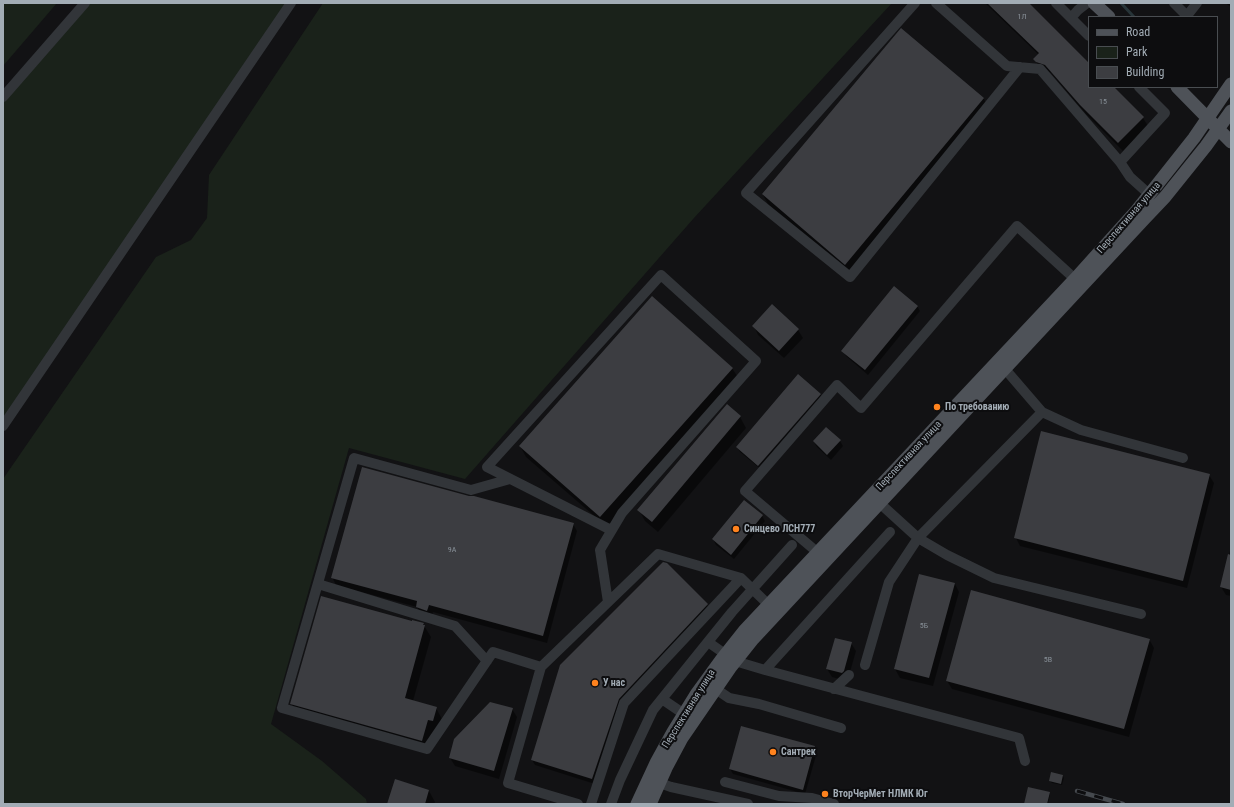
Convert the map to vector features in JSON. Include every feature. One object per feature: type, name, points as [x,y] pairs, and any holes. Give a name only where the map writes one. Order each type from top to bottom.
[{"type":"main road","points":[[1094,3],[1108,16]]},
{"type":"main road","name":"Перспективная улица","points":[[650,804],[654,781],[673,732],[684,714],[710,685],[730,658],[753,639],[773,609],[875,499],[1150,195],[1194,138],[1231,84]]},
{"type":"main road","points":[[1178,88],[1231,142]]},
{"type":"main road","name":"Перспективная улица","points":[[875,499],[1005,369],[1164,197],[1231,111]]},
{"type":"main road","name":"Перспективная улица","points":[[637,804],[682,738],[710,685]]},
{"type":"lane","points":[[3,97],[85,3]]},
{"type":"lane","points":[[3,426],[291,3]]},
{"type":"lane","points":[[915,3],[746,193],[850,277],[1020,67]]},
{"type":"lane","points":[[936,3],[1007,66],[1040,69],[1120,162],[1130,177],[1150,195]]},
{"type":"lane","points":[[1056,3],[1088,35]]},
{"type":"lane","points":[[1071,18],[1087,3]]},
{"type":"lane","points":[[1174,3],[1187,16],[1197,3]]},
{"type":"lane","points":[[1120,162],[1164,112],[1140,88]]},
{"type":"lane","points":[[822,556],[745,491],[836,385],[861,408],[1017,226],[1075,279]]},
{"type":"lane","points":[[608,602],[600,550],[612,530],[622,512],[756,362],[661,275],[487,467],[612,530]]},
{"type":"lane","points":[[1005,369],[1042,412],[1082,430],[1183,458]]},
{"type":"lane","points":[[865,666],[889,582],[918,538],[1042,412]]},
{"type":"lane","points":[[510,479],[471,490],[354,458],[282,708],[426,749],[493,652],[541,667]]},
{"type":"lane","points":[[875,499],[918,538],[947,555],[994,578],[1140,614]]},
{"type":"lane","points":[[765,670],[890,532]]},
{"type":"lane","points":[[612,804],[620,780],[653,710],[752,589],[792,545]]},
{"type":"lane","points":[[578,804],[508,783],[541,667],[658,554],[741,578],[773,609]]},
{"type":"lane","points":[[591,804],[624,703],[741,578]]},
{"type":"lane","points":[[318,584],[455,626],[487,661]]},
{"type":"lane","points":[[708,642],[730,658],[765,670],[1019,738],[1026,761]]},
{"type":"lane","points":[[834,689],[849,675]]},
{"type":"lane","points":[[710,685],[729,698],[759,704],[841,728]]},
{"type":"lane","points":[[662,699],[684,714]]},
{"type":"lane","points":[[654,781],[671,787],[748,804]]},
{"type":"lane","points":[[725,782],[779,796],[812,798],[834,804]]},
{"type":"green space","points":[[3,3],[57,3],[3,66]]},
{"type":"green space","points":[[90,3],[289,3],[3,423],[3,101]]},
{"type":"green space","points":[[323,3],[892,3],[694,218],[465,479],[349,448],[271,724],[322,761],[366,799],[367,804],[3,804],[3,479],[156,257],[191,240],[207,218],[209,175]]},
{"type":"building","points":[[987,3],[1029,3],[1088,62],[1088,88],[1115,88],[1144,117],[1118,143],[1080,105],[1045,65],[1036,62],[1033,59],[1039,53]]},
{"type":"building","points":[[901,28],[984,98],[845,265],[762,194]]},
{"type":"building","points":[[894,286],[918,306],[865,370],[841,351]]},
{"type":"building","points":[[652,296],[733,368],[600,517],[519,446]]},
{"type":"building","points":[[772,304],[799,329],[779,351],[752,326]]},
{"type":"building","points":[[798,374],[821,394],[758,466],[736,447]]},
{"type":"building","points":[[727,404],[741,416],[652,522],[637,510]]},
{"type":"building","points":[[826,427],[841,440],[827,455],[813,441]]},
{"type":"building","points":[[1041,431],[1210,474],[1183,581],[1014,538]]},
{"type":"building","points":[[362,467],[574,523],[543,636],[429,605],[427,611],[416,607],[417,601],[331,578]]},
{"type":"building","name":"Синцево ЛСН777","points":[[744,500],[763,515],[731,555],[712,539]]},
{"type":"building","points":[[1228,554],[1231,555],[1231,590],[1220,587]]},
{"type":"building","name":"У нас","points":[[663,562],[667,563],[708,604],[619,699],[592,779],[531,760],[560,665]]},
{"type":"building","points":[[919,574],[955,583],[929,678],[894,669]]},
{"type":"building","points":[[971,590],[1150,639],[1124,729],[946,681]]},
{"type":"building","points":[[321,596],[424,623],[423,625],[425,625],[405,698],[437,707],[433,721],[428,720],[422,741],[290,704]]},
{"type":"building","points":[[835,638],[852,642],[844,671],[842,673],[826,669]]},
{"type":"building","points":[[490,702],[513,708],[494,771],[449,758],[454,739]]},
{"type":"building","name":"Сантрек","points":[[741,726],[815,746],[803,790],[729,769]]},
{"type":"building","points":[[1051,772],[1063,775],[1061,784],[1049,781]]},
{"type":"building","points":[[395,779],[429,790],[425,804],[387,804]]},
{"type":"building","points":[[1028,787],[1050,792],[1047,804],[1024,804]]},
{"type":"waterway","points":[[1121,3],[1133,16]]},
{"type":"railway","points":[[1077,791],[1123,804]]},
{"type":"place","name":"По требованию","points":[[937,407]]},
{"type":"place","name":"Синцево ЛСН777","points":[[736,529]]},
{"type":"place","name":"У нас","points":[[595,683]]},
{"type":"place","name":"Сантрек","points":[[773,752]]},
{"type":"place","name":"ВторЧерМет НЛМК Юг","points":[[825,794]]}]
